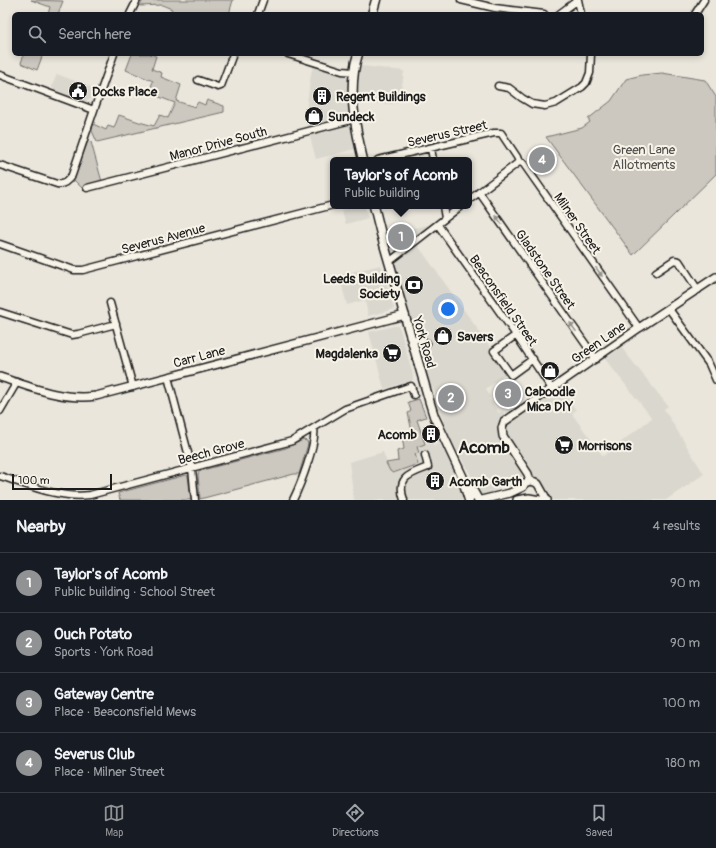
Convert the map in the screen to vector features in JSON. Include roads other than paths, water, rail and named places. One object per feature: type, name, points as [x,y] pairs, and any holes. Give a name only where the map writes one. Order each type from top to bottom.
[{"type":"main road","points":[[373,12],[376,0]]},
{"type":"main road","points":[[358,56],[354,72],[353,97],[355,119],[362,157]]},
{"type":"main road","name":"York Road","points":[[375,209],[434,416],[464,480],[469,500]]},
{"type":"main road","name":"York Road","points":[[464,480],[470,486],[478,500]]},
{"type":"street","points":[[131,12],[137,0]]},
{"type":"street","points":[[259,12],[263,0]]},
{"type":"street","points":[[461,0],[495,8],[528,12]]},
{"type":"street","points":[[562,12],[578,0],[581,12]]},
{"type":"street","points":[[696,12],[704,0]]},
{"type":"street","points":[[0,165],[57,184],[64,184],[69,180],[113,56]]},
{"type":"street","points":[[198,80],[218,87],[221,86],[232,56]]},
{"type":"street","points":[[294,56],[342,71],[354,72]]},
{"type":"street","points":[[498,86],[509,88],[527,102],[532,104],[544,106],[556,103],[582,87],[586,82],[590,73],[591,56]]},
{"type":"street","points":[[0,75],[94,110]]},
{"type":"street","name":"Manor Drive South","points":[[87,188],[355,119]]},
{"type":"street","name":"Severus Street","points":[[391,157],[498,132]]},
{"type":"street","name":"Milner Street","points":[[498,132],[501,133],[519,162],[523,163],[638,328]]},
{"type":"street","points":[[431,148],[432,157]]},
{"type":"street","points":[[472,198],[519,162]]},
{"type":"street","name":"Gladstone Street","points":[[479,192],[596,359]]},
{"type":"street","name":"Severus Avenue","points":[[0,244],[74,270],[83,270],[330,206]]},
{"type":"street","points":[[443,209],[445,218]]},
{"type":"street","points":[[389,262],[457,209]]},
{"type":"street","name":"Beaconsfield Street","points":[[438,224],[552,389]]},
{"type":"street","points":[[656,272],[674,260],[679,261],[698,290]]},
{"type":"street","name":"Green Lane","points":[[530,481],[528,474],[502,433],[502,428],[507,420],[596,359],[638,328],[716,277]]},
{"type":"street","points":[[110,303],[133,387]]},
{"type":"street","points":[[669,309],[709,364],[716,380]]},
{"type":"street","points":[[0,312],[72,335],[116,324]]},
{"type":"street","name":"Carr Lane","points":[[0,377],[71,397],[84,398],[133,387],[405,315]]},
{"type":"street","points":[[516,335],[494,351],[511,375],[532,359]]},
{"type":"street","points":[[412,340],[420,338],[427,342]]},
{"type":"street","points":[[168,377],[192,468],[196,500]]},
{"type":"street","points":[[0,411],[17,382]]},
{"type":"street","name":"Beech Grove","points":[[0,476],[63,495],[81,496],[98,493],[292,441],[345,408],[411,386],[414,395]]},
{"type":"street","points":[[292,500],[307,464],[315,436],[314,428]]},
{"type":"street","points":[[404,500],[401,492],[402,482],[410,474],[428,467],[425,455]]},
{"type":"street","points":[[481,500],[510,493],[523,487],[525,483],[530,481],[535,482],[548,500]]},
{"type":"street","points":[[523,487],[523,492],[531,498]]},
{"type":"street","points":[[531,498],[538,494],[539,487]]},
{"type":"street","points":[[517,500],[531,498],[540,500]]},
{"type":"place","name":"Docks Place","points":[[78,91]]},
{"type":"place","name":"Regent Buildings","points":[[322,96]]},
{"type":"place","name":"Sundeck","points":[[314,116]]},
{"type":"place","name":"Severus Club","points":[[542,160]]},
{"type":"place","name":"Taylor's of Acomb","points":[[401,237]]},
{"type":"place","name":"Leeds Building Society","points":[[414,285]]},
{"type":"place","name":"Savers","points":[[443,336]]},
{"type":"place","name":"Magdalenka","points":[[392,353]]},
{"type":"place","name":"Caboodle Mica DIY","points":[[550,371]]},
{"type":"place","name":"Gateway Centre","points":[[508,394]]},
{"type":"place","name":"Ouch Potato","points":[[451,398]]},
{"type":"place","name":"Acomb","points":[[431,434]]},
{"type":"place","name":"Morrisons","points":[[564,445]]},
{"type":"place","name":"Acomb Garth","points":[[435,481]]},
{"type":"district","name":"Acomb","points":[[484,447]]},
{"type":"park label","name":"Green Lane Allotments","points":[[644,156]]}]
